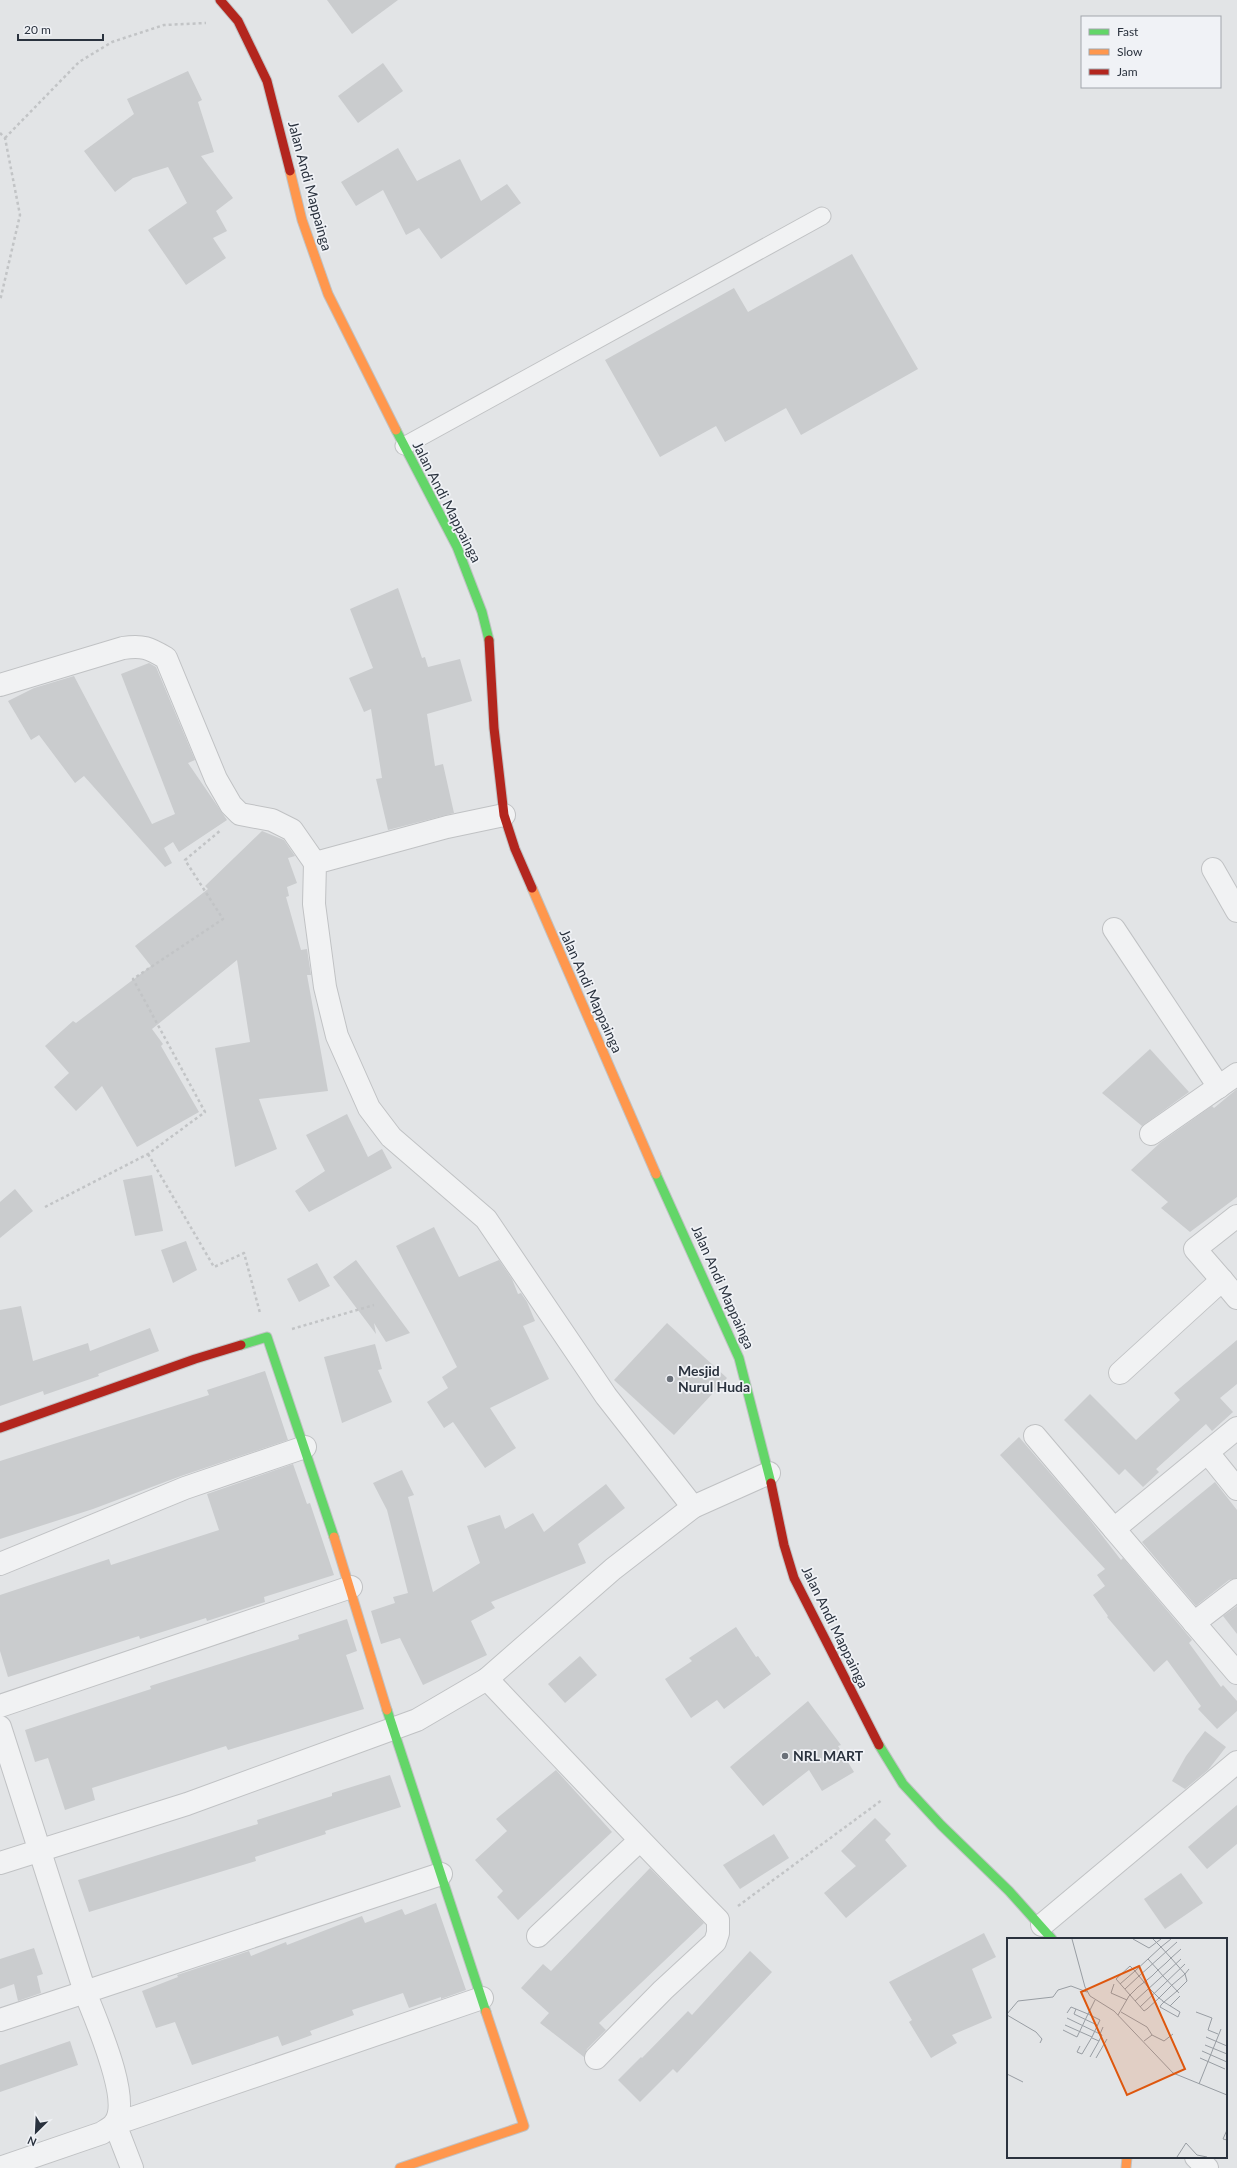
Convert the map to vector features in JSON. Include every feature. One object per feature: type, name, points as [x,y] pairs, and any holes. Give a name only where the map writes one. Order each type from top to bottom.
[{"type":"main road","name":"Jalan Andi Mappainga","points":[[220,0],[238,21],[267,81],[302,220],[328,294],[404,446],[457,547],[482,612],[489,634],[496,744],[504,815],[515,849],[561,957],[739,1358],[769,1473],[784,1545],[794,1578],[830,1653],[879,1746],[903,1784],[941,1825],[1047,1932]]},
{"type":"main road","points":[[0,1428],[195,1359],[267,1336],[351,1587],[393,1728],[524,2126],[400,2168]]},
{"type":"street","points":[[0,685],[123,648],[139,646],[151,649],[166,658],[216,779],[231,805],[240,814],[272,820],[292,830],[315,863],[314,904],[324,987],[337,1036],[369,1108],[391,1137],[486,1219],[606,1396],[693,1507]]},
{"type":"street","points":[[315,863],[447,827],[504,815]]},
{"type":"street","points":[[1213,869],[1237,911]]},
{"type":"street","points":[[1114,929],[1219,1087]]},
{"type":"street","points":[[1152,1134],[1237,1074]]},
{"type":"street","points":[[1237,1216],[1195,1248],[1237,1298]]},
{"type":"street","points":[[1120,1372],[1222,1280]]},
{"type":"street","points":[[1114,1529],[1237,1428]]},
{"type":"street","points":[[1035,1436],[1237,1673]]},
{"type":"street","points":[[0,1564],[185,1488],[305,1447]]},
{"type":"street","points":[[1208,1453],[1237,1488]]},
{"type":"street","points":[[0,1863],[187,1804],[417,1720],[487,1679],[613,1569],[693,1507],[769,1473]]},
{"type":"street","points":[[0,1706],[351,1587]]},
{"type":"street","points":[[1194,1623],[1237,1590]]},
{"type":"street","points":[[487,1679],[594,1790],[639,1841],[718,1920],[718,1933],[715,1942],[663,1990],[596,2058]]},
{"type":"street","points":[[0,1727],[85,1992],[118,2085],[120,2107],[115,2124],[132,2168]]},
{"type":"street","points":[[1047,1932],[1237,1762]]},
{"type":"street","points":[[538,1936],[639,1841]]},
{"type":"street","points":[[0,2020],[441,1874]]},
{"type":"street","points":[[0,2168],[102,2133],[115,2124],[482,1998]]},
{"type":"street","points":[[1197,2158],[1207,2168]]},
{"type":"lane","points":[[404,446],[822,216]]},
{"type":"path","points":[[5,138],[79,62],[112,42],[164,24],[238,21]]},
{"type":"path","points":[[0,132],[5,138],[20,215],[0,301]]},
{"type":"path","points":[[45,1207],[148,1154],[205,1112],[133,979],[223,919],[185,860],[240,814]]},
{"type":"path","points":[[148,1154],[214,1267],[244,1253],[267,1336],[374,1304]]},
{"type":"path","points":[[718,1920],[903,1784]]},
{"type":"building","points":[[327,0],[398,0],[352,34]]},
{"type":"building","points":[[383,63],[403,91],[358,123],[338,96]]},
{"type":"building","points":[[188,71],[202,100],[198,102],[214,152],[201,156],[233,198],[216,211],[227,231],[213,238],[226,258],[186,285],[148,230],[187,203],[168,167],[133,178],[115,192],[84,151],[134,114],[127,99]]},
{"type":"building","points":[[398,148],[417,181],[460,159],[481,201],[507,184],[521,203],[441,259],[419,228],[406,235],[383,190],[356,206],[341,182]]},
{"type":"building","points":[[852,254],[918,369],[801,435],[786,408],[725,442],[716,426],[660,457],[605,360],[734,288],[748,312]]},
{"type":"building","points":[[398,588],[422,658],[425,657],[428,667],[460,659],[472,701],[427,714],[435,766],[443,764],[454,813],[388,830],[376,779],[382,778],[371,709],[364,712],[349,678],[373,668],[350,609]]},
{"type":"building","points":[[149,663],[156,667],[195,760],[188,763],[227,820],[179,852],[173,842],[164,848],[172,863],[165,867],[84,776],[75,783],[39,735],[31,740],[8,701],[34,688],[74,676],[152,824],[175,814],[121,674]]},
{"type":"building","points":[[262,831],[284,840],[295,856],[288,858],[297,883],[287,887],[289,896],[286,897],[301,950],[307,949],[311,975],[307,975],[328,1091],[259,1099],[277,1149],[235,1167],[215,1048],[250,1042],[237,960],[152,1029],[163,1044],[161,1046],[199,1112],[137,1147],[102,1086],[76,1111],[54,1087],[69,1073],[45,1046],[73,1021],[76,1023],[151,966],[135,946],[208,889],[205,886]]},
{"type":"building","points":[[1150,1049],[1189,1092],[1142,1126],[1102,1093]]},
{"type":"building","points":[[1237,1089],[1237,1197],[1190,1232],[1161,1208],[1168,1202],[1131,1170],[1161,1142],[1212,1106],[1214,1108]]},
{"type":"building","points":[[347,1114],[368,1157],[382,1149],[392,1168],[309,1212],[295,1191],[325,1171],[306,1135]]},
{"type":"building","points":[[152,1175],[163,1231],[135,1236],[123,1180]]},
{"type":"building","points":[[15,1189],[33,1211],[0,1238],[0,1202]]},
{"type":"building","points":[[434,1227],[459,1277],[499,1260],[512,1279],[518,1294],[521,1293],[527,1302],[535,1321],[523,1326],[549,1379],[490,1408],[516,1448],[485,1468],[453,1422],[444,1428],[427,1402],[448,1388],[442,1377],[457,1367],[396,1246]]},
{"type":"building","points":[[186,1241],[197,1270],[173,1283],[161,1250]]},
{"type":"building","points":[[356,1260],[410,1333],[386,1342],[374,1323],[376,1334],[333,1277]]},
{"type":"building","points":[[317,1263],[330,1286],[299,1302],[287,1279]]},
{"type":"building","points":[[21,1306],[33,1361],[88,1343],[90,1351],[150,1328],[159,1351],[98,1374],[99,1376],[44,1395],[43,1391],[0,1406],[0,1310]]},
{"type":"building","name":"Mesjid Nurul Huda","points":[[667,1323],[727,1378],[674,1435],[614,1380]]},
{"type":"building","points":[[1237,1340],[1237,1384],[1220,1398],[1233,1412],[1212,1431],[1206,1424],[1156,1469],[1159,1472],[1143,1487],[1125,1469],[1119,1475],[1064,1420],[1090,1394],[1136,1440],[1180,1400],[1174,1393]]},
{"type":"building","points":[[375,1344],[382,1369],[378,1370],[392,1402],[342,1423],[324,1357]]},
{"type":"building","points":[[265,1371],[288,1440],[181,1476],[93,1509],[0,1539],[0,1461],[209,1395],[207,1390]]},
{"type":"building","points":[[1019,1437],[1087,1516],[1121,1560],[1123,1558],[1192,1640],[1189,1643],[1221,1687],[1223,1685],[1237,1701],[1237,1711],[1217,1729],[1198,1709],[1201,1706],[1167,1660],[1154,1672],[1107,1617],[1108,1616],[1093,1595],[1105,1586],[1097,1575],[1105,1569],[1000,1455]]},
{"type":"building","points":[[293,1464],[307,1504],[310,1503],[334,1575],[264,1597],[265,1602],[207,1621],[206,1618],[140,1639],[139,1636],[8,1677],[0,1651],[0,1595],[109,1559],[111,1565],[219,1530],[207,1494]]},
{"type":"building","points":[[402,1470],[414,1495],[408,1497],[433,1592],[480,1563],[467,1526],[500,1515],[505,1529],[533,1513],[544,1532],[606,1484],[625,1508],[578,1544],[586,1563],[491,1602],[495,1608],[471,1621],[487,1655],[423,1685],[400,1638],[381,1644],[371,1611],[395,1603],[393,1597],[408,1593],[387,1510],[373,1483]]},
{"type":"building","points":[[1215,1482],[1237,1510],[1237,1578],[1229,1580],[1196,1606],[1142,1542]]},
{"type":"building","points":[[1237,1606],[1237,1634],[1223,1616]]},
{"type":"building","points":[[347,1619],[357,1651],[346,1655],[364,1709],[228,1750],[226,1746],[92,1788],[95,1800],[65,1810],[48,1758],[35,1762],[25,1730],[151,1689],[150,1686],[299,1639],[298,1635]]},
{"type":"building","points":[[736,1627],[756,1657],[758,1656],[771,1674],[724,1709],[717,1700],[691,1718],[665,1679],[692,1661],[689,1658]]},
{"type":"building","points":[[580,1656],[597,1675],[565,1703],[548,1684]]},
{"type":"building","name":"NRL MART","points":[[808,1701],[841,1745],[838,1746],[854,1772],[822,1791],[809,1770],[763,1806],[730,1767]]},
{"type":"building","points":[[1205,1731],[1226,1747],[1208,1770],[1185,1789],[1172,1781],[1186,1756]]},
{"type":"building","points":[[556,1770],[612,1832],[518,1920],[497,1897],[503,1891],[475,1860],[507,1831],[496,1819]]},
{"type":"building","points":[[390,1775],[401,1807],[325,1831],[326,1834],[255,1857],[256,1861],[89,1912],[78,1880],[258,1824],[257,1820],[332,1796],[332,1793]]},
{"type":"building","points":[[1237,1805],[1237,1844],[1207,1869],[1188,1847]]},
{"type":"building","points":[[875,1818],[891,1834],[885,1840],[907,1866],[846,1918],[824,1893],[856,1866],[841,1851]]},
{"type":"building","points":[[774,1834],[789,1858],[740,1889],[723,1865]]},
{"type":"building","points":[[650,1868],[704,1923],[599,2023],[606,2030],[587,2049],[584,2057],[540,2023],[549,2013],[521,1988],[543,1964],[551,1971]]},
{"type":"building","points":[[1181,1873],[1203,1903],[1165,1929],[1144,1899]]},
{"type":"building","points":[[436,1903],[466,1990],[441,1999],[441,1997],[409,2008],[403,1993],[352,2010],[354,2015],[310,2031],[312,2035],[282,2046],[278,2036],[192,2065],[175,2022],[156,2028],[142,1991],[178,1977],[177,1975],[249,1951],[251,1956],[286,1942],[287,1945],[362,1916],[365,1923],[402,1909],[405,1915]]},
{"type":"building","points":[[984,1933],[996,1957],[972,1969],[992,2018],[952,2035],[957,2043],[931,2058],[909,2022],[912,2020],[889,1982]]},
{"type":"building","points":[[34,1948],[43,1974],[37,1976],[41,1993],[18,2001],[14,1984],[0,1989],[0,1959]]},
{"type":"building","points":[[750,1951],[772,1972],[677,2073],[673,2069],[640,2102],[618,2080],[688,2011],[692,2015]]},
{"type":"building","points":[[70,2041],[78,2065],[0,2092],[0,2065]]},
{"type":"traffic: fast","points":[[396,430],[457,547],[482,612],[489,640]]},
{"type":"traffic: fast","points":[[656,1174],[739,1358],[771,1483]]},
{"type":"traffic: fast","points":[[241,1345],[267,1337],[334,1537]]},
{"type":"traffic: fast","points":[[387,1710],[486,2012]]},
{"type":"traffic: fast","points":[[879,1745],[903,1784],[941,1825],[1009,1891],[1051,1938]]},
{"type":"traffic: slow","points":[[290,171],[302,220],[328,294],[396,430]]},
{"type":"traffic: slow","points":[[532,888],[656,1174]]},
{"type":"traffic: slow","points":[[334,1537],[387,1710]]},
{"type":"traffic: slow","points":[[400,2168],[524,2126],[486,2012]]},
{"type":"traffic: slow","points":[[1126,2168],[1127,2158]]},
{"type":"traffic: jam","points":[[220,0],[238,21],[267,81],[290,171]]},
{"type":"traffic: jam","points":[[489,640],[494,728],[504,815],[515,849],[532,888]]},
{"type":"traffic: jam","points":[[0,1428],[195,1359],[241,1345]]},
{"type":"traffic: jam","points":[[771,1483],[784,1545],[794,1578],[879,1745]]},
{"type":"place","name":"Mesjid Nurul Huda","points":[[670,1379]]},
{"type":"place","name":"NRL MART","points":[[785,1756]]}]
